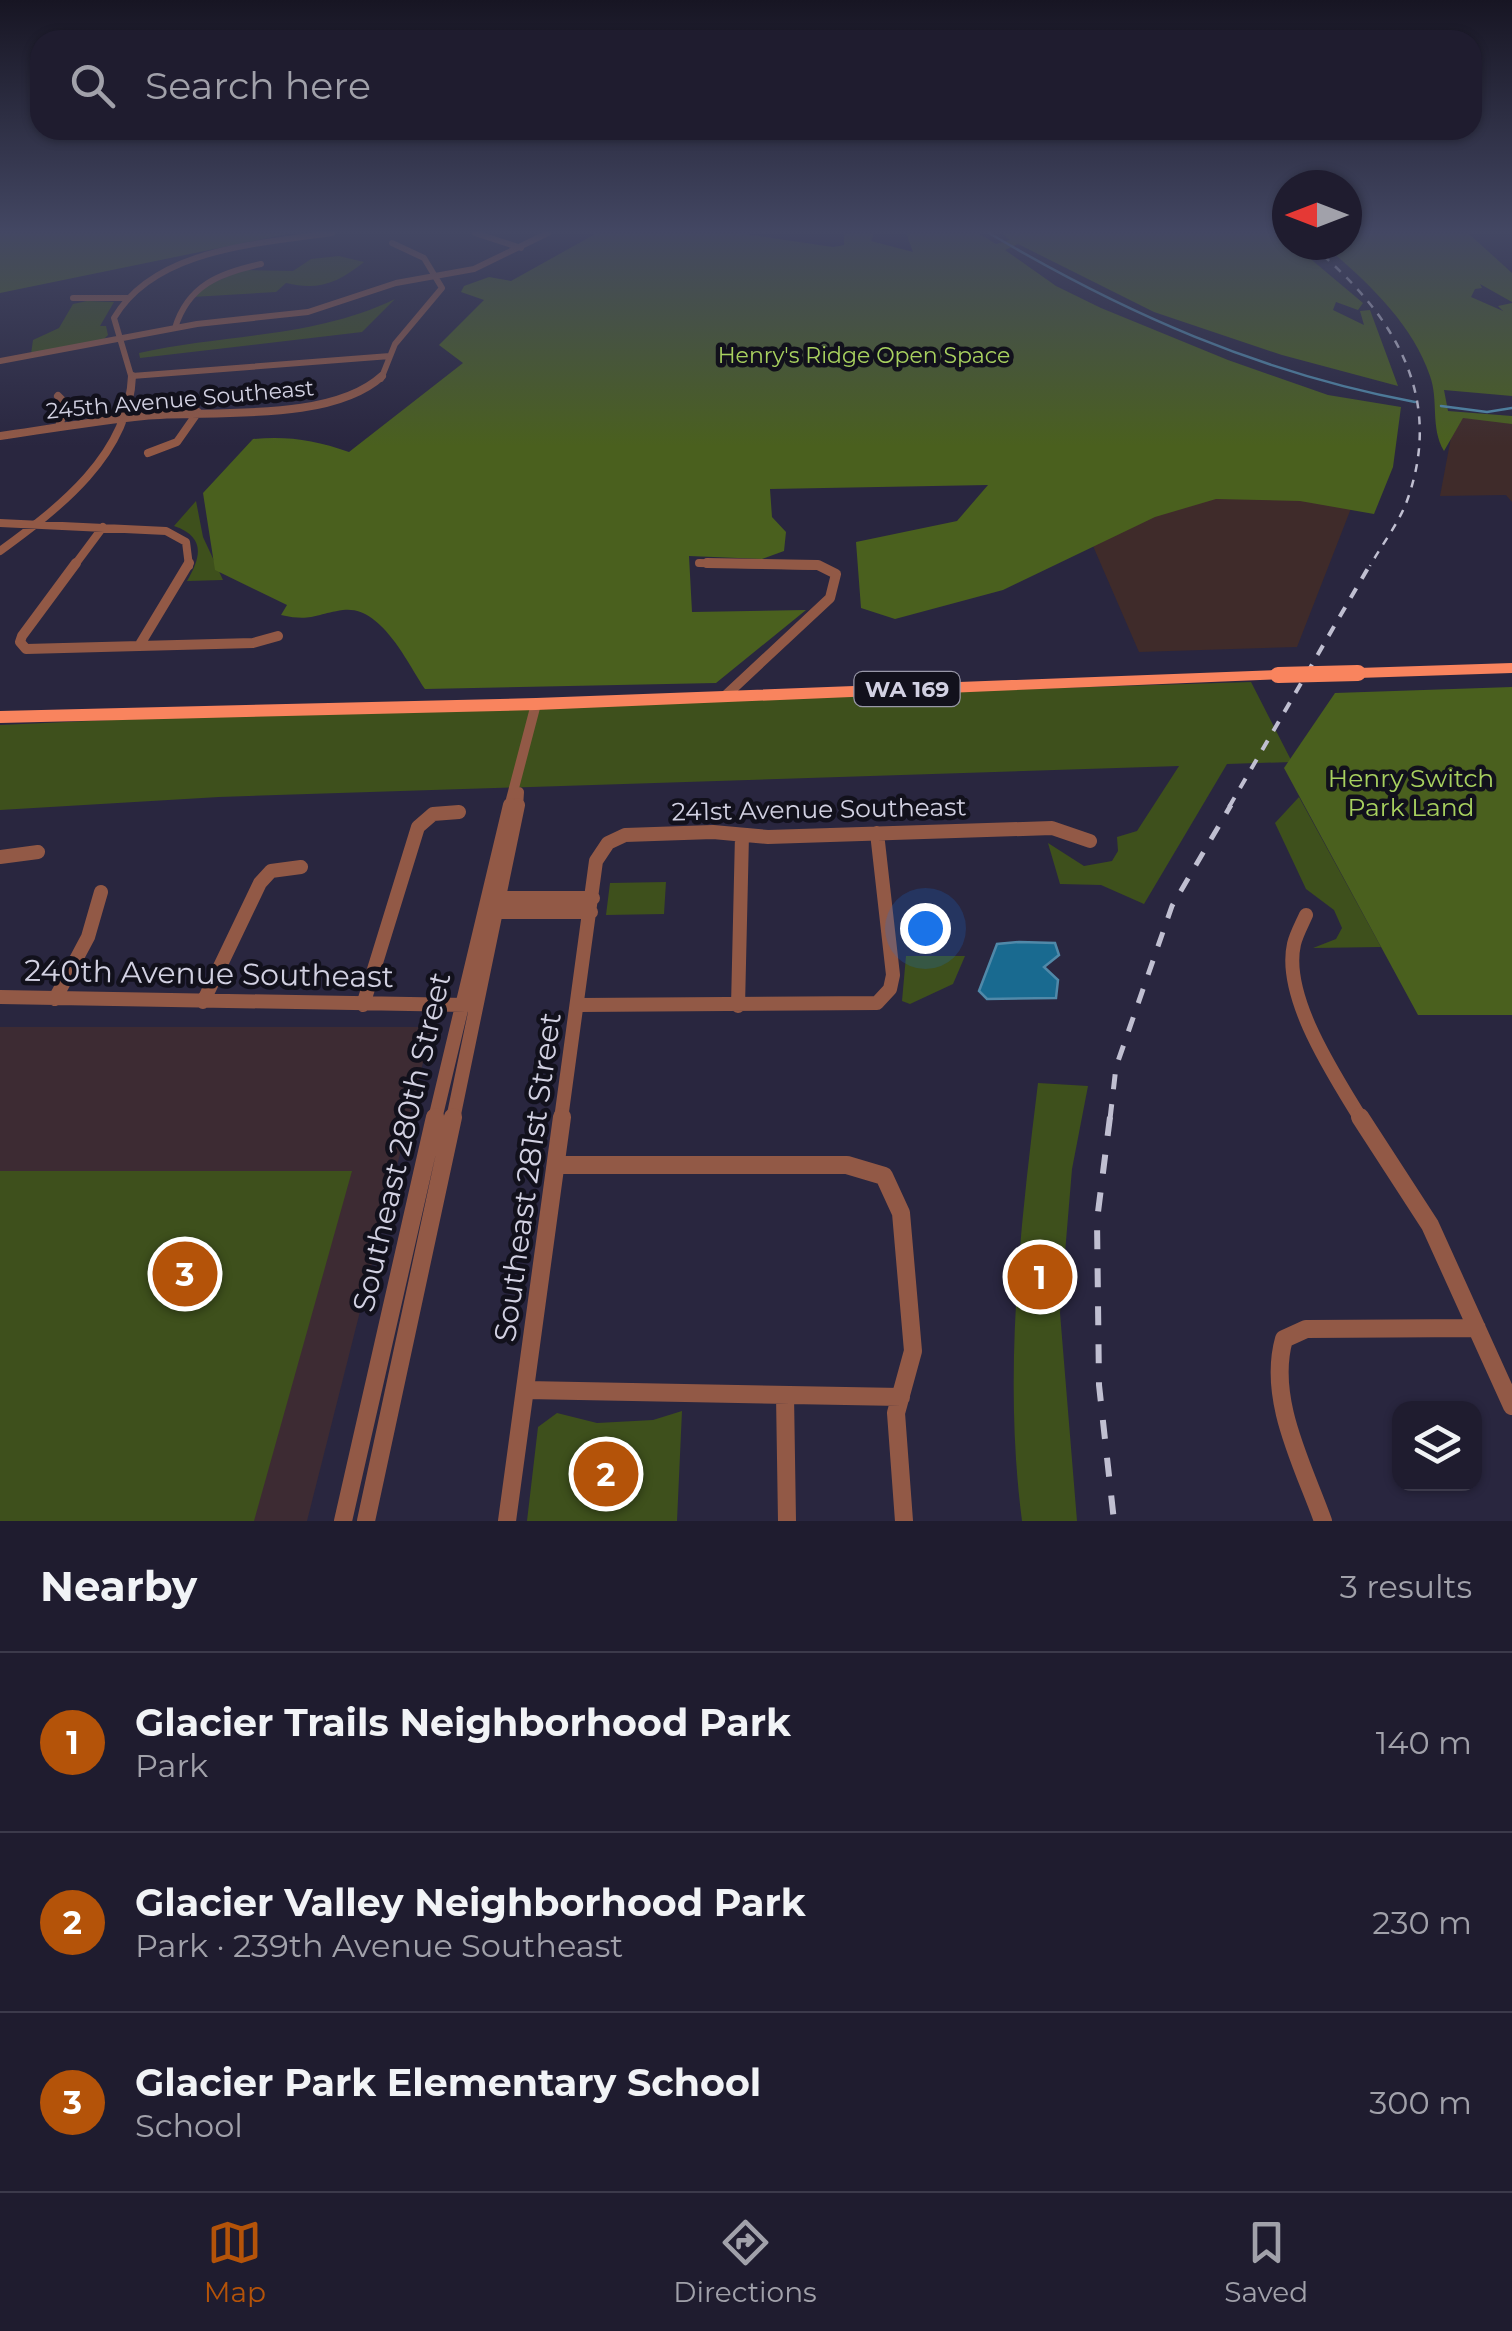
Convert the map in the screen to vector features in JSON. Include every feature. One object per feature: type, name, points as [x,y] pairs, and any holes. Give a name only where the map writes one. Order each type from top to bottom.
[{"type":"main road","name":"WA 169","points":[[0,717],[536,704],[1512,668]]},
{"type":"street","points":[[0,558],[43,524],[86,476],[107,452],[125,418],[132,376],[114,318],[123,304]]},
{"type":"street","points":[[176,328],[186,304]]},
{"type":"street","points":[[0,361],[176,328],[308,312],[331,304]]},
{"type":"street","points":[[132,376],[390,356],[403,334],[432,304]]},
{"type":"street","name":"245th Avenue Southeast","points":[[0,436],[125,418],[309,406],[362,391],[387,372],[390,356]]},
{"type":"street","points":[[58,396],[66,404],[59,426]]},
{"type":"street","points":[[148,453],[177,442],[198,412]]},
{"type":"street","points":[[0,523],[164,530],[189,544],[189,565],[139,646]]},
{"type":"street","points":[[0,551],[43,524]]},
{"type":"street","points":[[103,527],[22,636],[22,645],[41,650],[253,644],[278,636]]},
{"type":"street","points":[[699,562],[818,565],[836,574],[837,584],[830,598],[724,697]]},
{"type":"street","name":"Southeast 280th Street","points":[[366,1521],[469,1005],[491,905],[518,816],[520,778],[536,704]]},
{"type":"street","points":[[363,1004],[418,827],[434,814],[459,812]]},
{"type":"street","name":"241st Avenue Southeast","points":[[608,844],[625,836],[702,832],[742,835],[1052,828],[1090,841]]},
{"type":"street","points":[[579,1005],[860,1007],[885,997],[893,975],[876,833]]},
{"type":"street","points":[[738,1006],[742,835]]},
{"type":"street","name":"Southeast 281st Street","points":[[507,1521],[596,861],[608,844]]},
{"type":"street","points":[[0,857],[38,852]]},
{"type":"street","points":[[204,1002],[260,883],[271,871],[300,867]]},
{"type":"street","points":[[55,998],[88,936],[102,892]]},
{"type":"street","points":[[491,905],[592,905]]},
{"type":"street","points":[[1306,915],[1294,934],[1293,968],[1315,1037],[1356,1114],[1425,1215],[1512,1406]]},
{"type":"street","name":"240th Avenue Southeast","points":[[0,998],[469,1005]]},
{"type":"street","name":"Southeast 280th Street","points":[[343,1521],[469,1005]]},
{"type":"street","points":[[557,1165],[856,1165],[876,1170],[890,1184],[901,1213],[914,1351],[896,1429],[904,1521]]},
{"type":"street","points":[[1323,1521],[1278,1380],[1277,1355],[1284,1339],[1306,1328],[1476,1328]]},
{"type":"street","points":[[526,1390],[901,1397]]},
{"type":"street","points":[[786,1394],[787,1521]]},
{"type":"shaded area","points":[[1455,416],[1512,423],[1512,502],[1506,495],[1440,496]]},
{"type":"shaded area","points":[[1067,486],[1357,493],[1297,647],[1139,652]]},
{"type":"shaded area","points":[[0,1027],[432,1027],[307,1521],[0,1521]]},
{"type":"green space","points":[[73,304],[113,304],[100,326],[106,326],[108,335],[102,341],[31,354],[33,340],[59,328]]},
{"type":"green space","points":[[390,304],[362,332],[140,358],[139,353],[302,328]]},
{"type":"green space","name":"Henry's Ridge Open Space","points":[[480,304],[1093,304],[1228,360],[1328,395],[1401,407],[1393,467],[1374,514],[1300,501],[1216,499],[1155,517],[1003,590],[895,619],[861,608],[856,542],[957,521],[988,485],[770,489],[772,517],[786,532],[784,551],[762,559],[689,556],[692,612],[806,610],[716,683],[425,689],[392,638],[369,616],[343,610],[307,618],[281,615],[287,605],[215,570],[203,493],[253,439],[301,440],[349,452],[463,363],[439,345]]},
{"type":"green space","points":[[1138,304],[1335,304],[1333,310],[1364,325],[1360,311],[1370,310],[1398,386],[1282,355]]},
{"type":"green space","points":[[1341,304],[1362,304],[1358,310]]},
{"type":"green space","points":[[1385,304],[1487,304],[1503,311],[1498,306],[1512,304],[1512,396],[1444,390],[1448,411],[1512,416],[1512,424],[1463,418],[1444,451],[1437,433],[1430,376],[1412,338]]},
{"type":"green space","points":[[196,501],[203,537],[223,580],[187,581],[198,549],[192,536],[174,526]]},
{"type":"green space","points":[[1251,682],[1292,762],[1227,764],[1144,904],[1101,885],[1060,884],[1048,843],[1084,866],[1112,861],[1118,851],[1117,837],[1137,831],[1179,766],[219,797],[0,810],[0,725],[312,711]]},
{"type":"green space","name":"Henry Switch Park Land","points":[[1512,687],[1512,1015],[1418,1015],[1284,768],[1335,693]]},
{"type":"green space","points":[[1299,797],[1381,947],[1313,948],[1336,939],[1342,928],[1334,910],[1306,889],[1275,823]]},
{"type":"green space","points":[[666,882],[664,914],[606,915],[610,883]]},
{"type":"green space","points":[[906,956],[965,956],[953,984],[910,1004],[902,1001]]},
{"type":"green space","points":[[1038,1083],[1088,1086],[1072,1169],[1060,1313],[1077,1521],[1022,1521],[1016,1466],[1016,1302]]},
{"type":"green space","points":[[0,1171],[352,1171],[254,1521],[0,1521]]},
{"type":"green space","points":[[682,1411],[677,1521],[527,1521],[538,1427],[557,1413],[597,1423],[653,1420]]},
{"type":"water","points":[[1055,943],[1059,955],[1044,967],[1058,980],[1056,998],[987,999],[979,991],[997,944]]},
{"type":"waterway","points":[[1122,304],[1248,357],[1302,375],[1415,402]]},
{"type":"waterway","points":[[1441,406],[1487,412],[1512,408]]},
{"type":"railway","points":[[1370,304],[1403,357],[1420,423],[1418,459],[1405,507],[1370,566]]},
{"type":"railway","points":[[1229,807],[1371,563]]},
{"type":"railway","points":[[1110,1119],[1116,1067],[1172,906],[1231,805]]},
{"type":"railway","points":[[1110,1117],[1097,1220],[1099,1385],[1114,1521]]},
{"type":"place","name":"Glacier Park Elementary School","points":[[185,1274]]},
{"type":"place","name":"Glacier Trails Neighborhood Park","points":[[1040,1277]]},
{"type":"place","name":"Glacier Valley Neighborhood Park","points":[[606,1474]]}]
